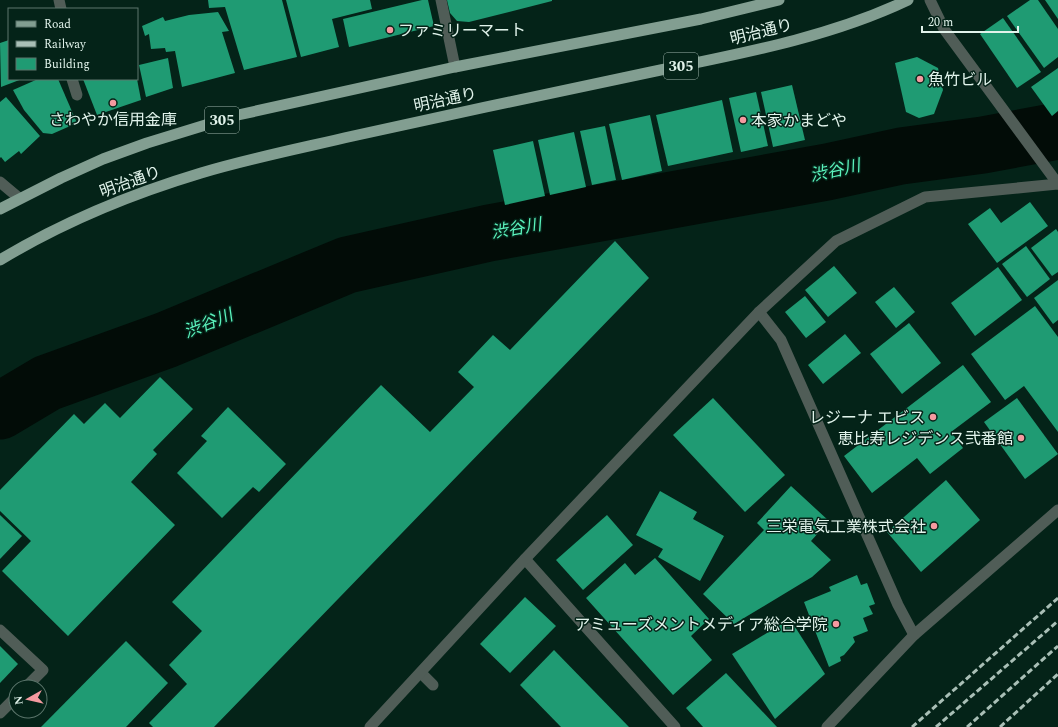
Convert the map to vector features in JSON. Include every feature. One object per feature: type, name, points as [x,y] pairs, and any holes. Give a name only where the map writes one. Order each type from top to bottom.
[{"type":"main road","name":"明治通り","points":[[0,209],[19,198],[103,159],[192,128],[238,115],[455,67],[700,19],[779,0]]},
{"type":"main road","name":"明治通り","points":[[0,260],[80,218],[119,201],[201,173],[243,161],[448,114],[712,60],[769,46],[881,13],[908,0]]},
{"type":"street","points":[[441,0],[455,67]]},
{"type":"street","points":[[370,727],[525,559],[760,312],[836,241],[925,197],[1058,184],[1013,125],[944,29],[930,0]]},
{"type":"street","points":[[72,80],[77,95]]},
{"type":"street","points":[[0,182],[19,198]]},
{"type":"street","points":[[760,312],[781,340],[898,605],[914,635]]},
{"type":"street","points":[[827,727],[914,635],[1058,510]]},
{"type":"street","points":[[525,559],[675,727]]},
{"type":"street","points":[[0,630],[43,670],[34,679]]},
{"type":"street","points":[[421,673],[433,685]]},
{"type":"street","points":[[0,713],[8,705]]},
{"type":"building","points":[[208,0],[282,0],[297,57],[244,70],[225,7],[209,8]]},
{"type":"building","points":[[286,0],[370,0],[372,9],[332,19],[339,47],[301,57]]},
{"type":"building","points":[[422,0],[428,0],[434,26],[349,47],[343,19]]},
{"type":"building","points":[[447,0],[552,1],[469,22],[457,21],[450,13]]},
{"type":"building","points":[[1030,0],[1038,0],[1058,29],[1058,57],[1044,68],[1007,16]]},
{"type":"building","points":[[1045,0],[1058,0],[1058,19]]},
{"type":"building","points":[[218,12],[229,31],[222,32],[235,73],[182,87],[175,51],[166,52],[165,48],[151,49],[149,34],[145,36],[142,26],[163,17],[165,21],[189,15]]},
{"type":"building","points":[[1003,18],[1041,72],[1017,88],[980,34]]},
{"type":"building","points":[[8,40],[8,80],[19,80],[1,87],[0,43]]},
{"type":"building","name":"魚竹ビル","points":[[917,57],[938,68],[943,90],[934,114],[919,118],[906,112],[895,63]]},
{"type":"building","points":[[168,58],[173,88],[146,97],[139,65]]},
{"type":"building","points":[[1058,68],[1058,111],[1052,116],[1031,87]]},
{"type":"building","points":[[36,80],[58,80],[77,123],[52,134],[43,133],[24,110],[13,90]]},
{"type":"building","points":[[83,80],[137,80],[141,100],[97,115]]},
{"type":"building","points":[[792,85],[805,140],[773,147],[761,92]]},
{"type":"building","points":[[756,92],[768,146],[741,152],[729,98]]},
{"type":"building","points":[[6,97],[40,136],[21,154],[19,151],[5,162],[1,157],[0,158],[0,102]]},
{"type":"building","points":[[722,100],[733,152],[668,166],[656,115]]},
{"type":"building","points":[[650,115],[662,171],[622,180],[609,124]]},
{"type":"building","points":[[605,126],[616,180],[592,185],[580,131]]},
{"type":"building","points":[[574,132],[586,187],[550,195],[538,140]]},
{"type":"building","points":[[533,141],[545,196],[505,205],[493,150]]},
{"type":"building","points":[[1030,202],[1048,226],[997,263],[968,224],[990,208],[1001,223]]},
{"type":"building","points":[[1056,229],[1058,232],[1058,272],[1052,276],[1031,248]]},
{"type":"building","points":[[615,241],[649,278],[214,727],[153,727],[149,723],[187,684],[169,665],[202,631],[172,602],[381,385],[430,432],[474,387],[458,372],[493,335],[510,350]]},
{"type":"building","points":[[1026,246],[1050,279],[1027,297],[1002,264]]},
{"type":"building","points":[[834,266],[857,293],[828,317],[805,290]]},
{"type":"building","points":[[998,267],[1022,300],[975,336],[951,303]]},
{"type":"building","points":[[1058,280],[1058,320],[1053,324],[1034,298]]},
{"type":"building","points":[[894,287],[915,312],[896,328],[875,302]]},
{"type":"building","points":[[805,296],[826,322],[806,338],[785,312]]},
{"type":"building","points":[[1035,306],[1058,337],[1058,432],[1024,386],[1005,400],[971,354]]},
{"type":"building","points":[[909,323],[941,363],[902,394],[870,354]]},
{"type":"building","points":[[845,334],[861,353],[823,384],[808,365]]},
{"type":"building","name":"レジーナ エビス","points":[[963,365],[991,402],[951,432],[963,448],[930,474],[917,458],[872,493],[844,456]]},
{"type":"building","points":[[160,377],[193,409],[153,450],[157,454],[131,482],[175,525],[68,636],[2,571],[31,541],[0,511],[0,490],[74,414],[84,424],[105,403],[120,418]]},
{"type":"building","points":[[713,398],[785,475],[745,512],[673,435]]},
{"type":"building","name":"恵比寿レジデンス弐番館","points":[[1017,398],[1058,454],[1025,479],[984,422]]},
{"type":"building","points":[[228,407],[286,464],[259,492],[253,487],[222,518],[177,473],[207,441],[201,436]]},
{"type":"building","name":"三栄電気工業株式会社","points":[[946,480],[980,520],[921,572],[887,532]]},
{"type":"building","points":[[791,486],[829,521],[811,541],[831,560],[812,577],[734,624],[703,594],[764,530],[757,523]]},
{"type":"building","points":[[660,491],[697,512],[693,519],[724,536],[700,581],[658,557],[663,549],[636,535]]},
{"type":"building","points":[[0,515],[22,536],[0,559]]},
{"type":"building","points":[[607,515],[633,545],[583,590],[556,560]]},
{"type":"building","points":[[655,558],[709,619],[691,636],[712,660],[673,695],[586,598],[625,563],[635,575]]},
{"type":"building","points":[[857,575],[861,585],[867,583],[875,604],[869,606],[873,614],[863,618],[868,631],[853,637],[855,642],[844,655],[840,657],[841,661],[829,667],[804,602],[831,591],[829,587]]},
{"type":"building","points":[[525,597],[556,626],[510,673],[480,644]]},
{"type":"building","points":[[790,619],[825,674],[775,719],[732,654]]},
{"type":"building","points":[[126,641],[168,683],[126,727],[41,727]]},
{"type":"building","points":[[0,646],[18,664],[0,683]]},
{"type":"building","points":[[554,650],[629,727],[561,727],[520,685]]},
{"type":"building","points":[[726,673],[777,727],[703,727],[686,708]]},
{"type":"waterway","name":"渋谷川","points":[[0,411],[47,383],[166,340],[347,265],[489,233],[827,172],[901,156],[983,145],[1058,131]]},
{"type":"railway","points":[[912,727],[1058,598]]},
{"type":"railway","points":[[936,727],[1058,621]]},
{"type":"railway","points":[[967,727],[1058,646]]},
{"type":"railway","points":[[1000,727],[1058,674]]},
{"type":"place","name":"ファミリーマート","points":[[390,30]]},
{"type":"place","name":"魚竹ビル","points":[[920,79]]},
{"type":"place","name":"さわやか信用金庫","points":[[113,103]]},
{"type":"place","name":"本家かまどや","points":[[743,120]]},
{"type":"place","name":"レジーナ エビス","points":[[933,417]]},
{"type":"place","name":"恵比寿レジデンス弐番館","points":[[1021,438]]},
{"type":"place","name":"三栄電気工業株式会社","points":[[934,526]]},
{"type":"place","name":"アミューズメントメディア総合学院","points":[[836,624]]}]
